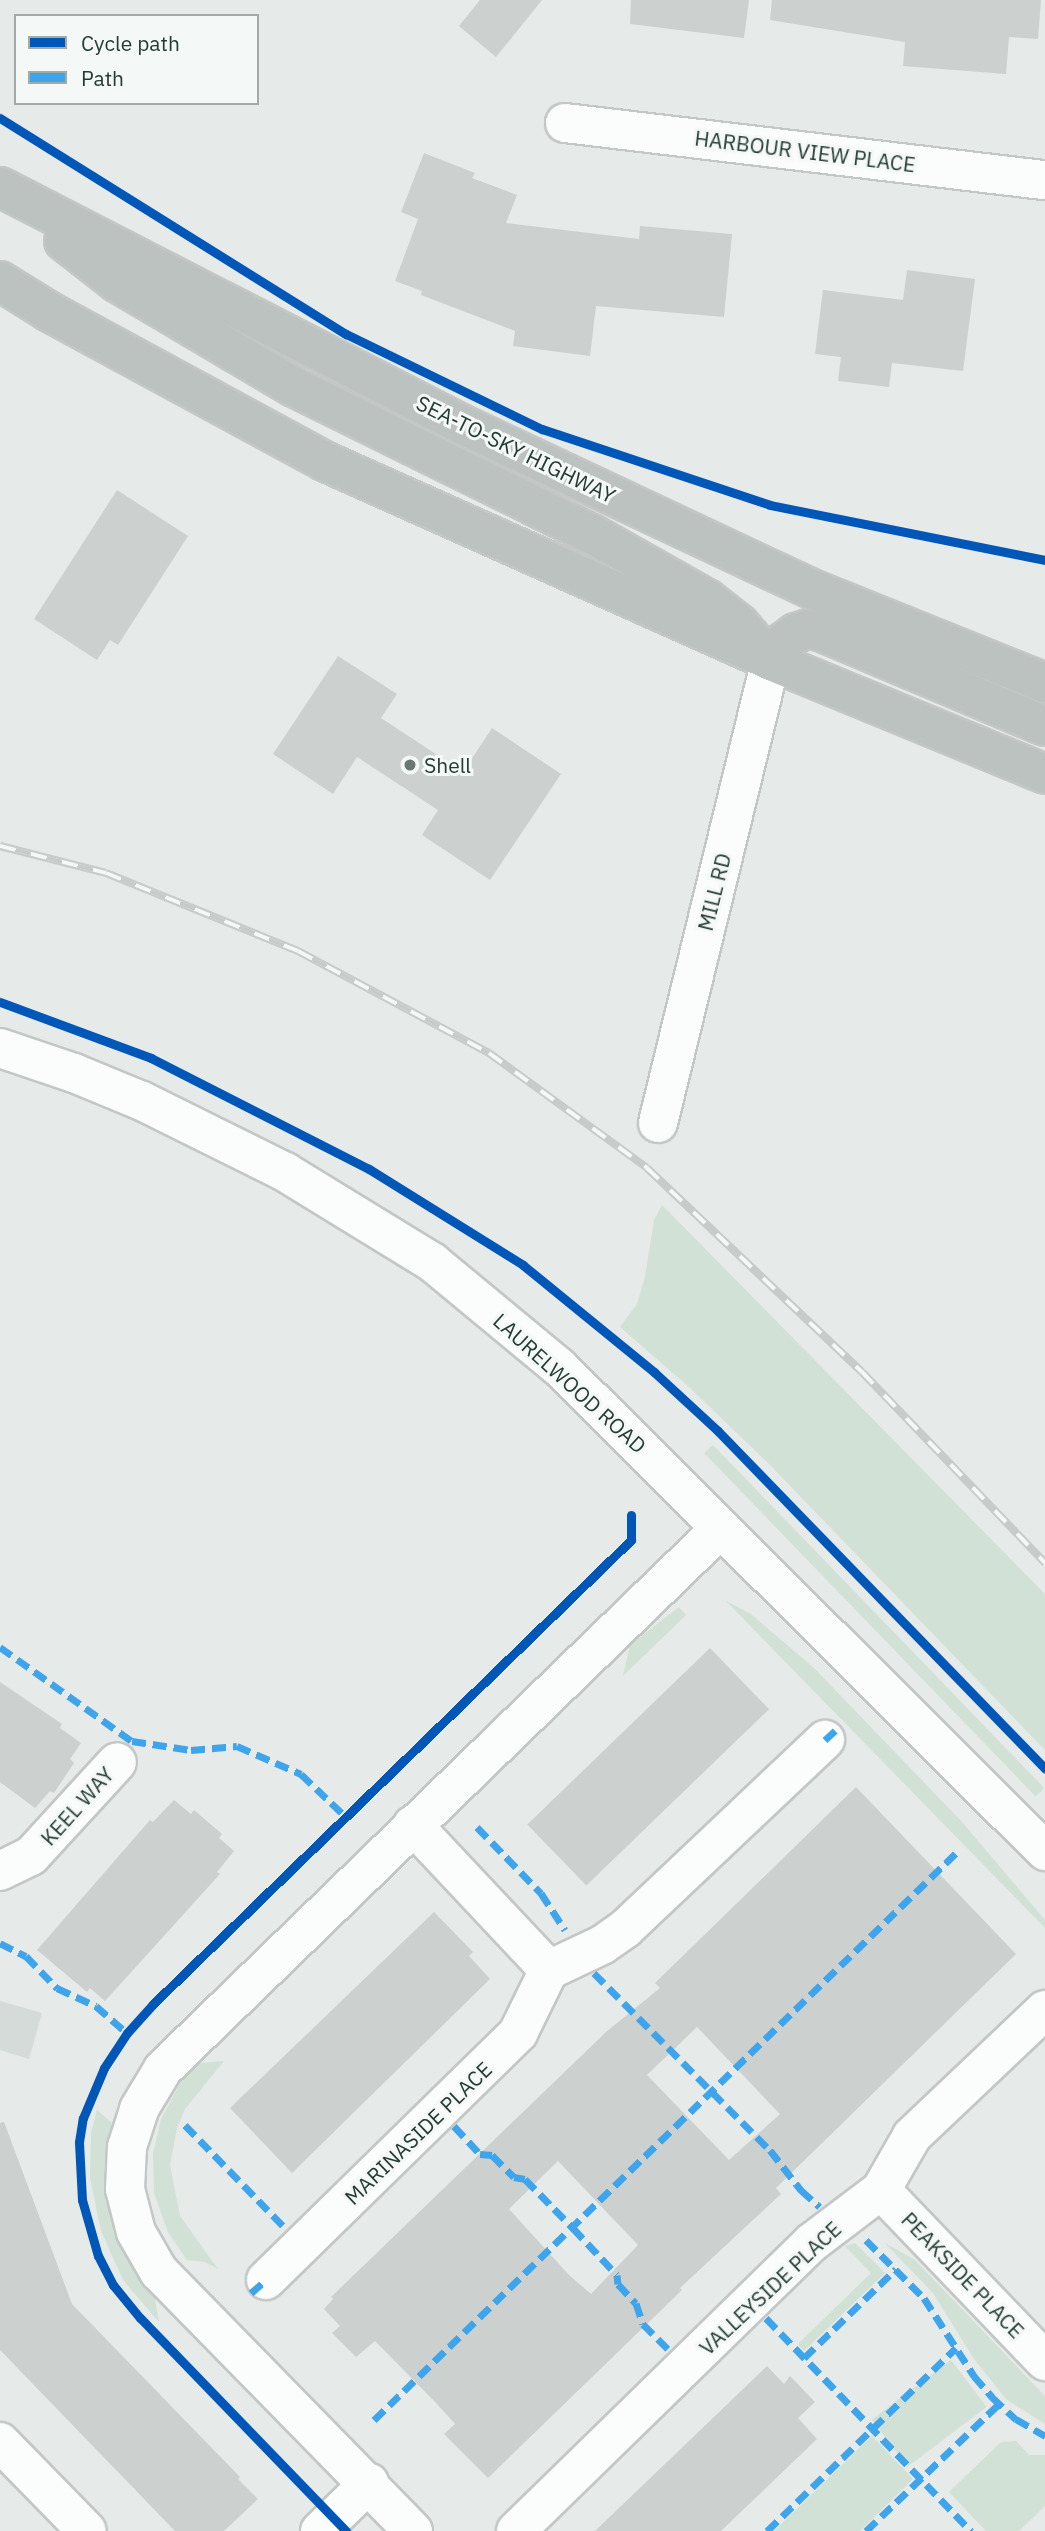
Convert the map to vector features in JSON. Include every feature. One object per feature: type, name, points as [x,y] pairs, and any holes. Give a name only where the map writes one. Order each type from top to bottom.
[{"type":"highway","points":[[0,190],[118,283],[165,313],[294,387],[593,534],[707,599],[739,624],[771,661]]},
{"type":"highway","name":"SEA-TO-SKY HIGHWAY","points":[[0,190],[461,424],[814,590],[1045,683]]},
{"type":"highway","points":[[0,281],[60,317],[324,461],[771,661],[1045,774]]},
{"type":"highway","points":[[771,661],[784,642],[796,633],[808,629],[820,631],[1045,726]]},
{"type":"street","name":"HARBOUR VIEW PLACE","points":[[565,123],[1045,180]]},
{"type":"street","name":"MILL RD","points":[[658,1123],[771,661]]},
{"type":"street","name":"LAURELWOOD ROAD","points":[[0,1048],[74,1073],[142,1101],[285,1172],[432,1262],[559,1367],[673,1477],[720,1529],[802,1606],[944,1753],[1045,1851]]},
{"type":"street","points":[[413,2531],[369,2483],[159,2272],[136,2232],[125,2189],[127,2147],[139,2109],[163,2068],[720,1529]]},
{"type":"street","points":[[413,1825],[549,1970],[602,1945],[626,1928],[825,1741]]},
{"type":"street","name":"KEEL WAY","points":[[0,1871],[31,1856],[57,1831],[117,1762]]},
{"type":"street","name":"MARINASIDE PLACE","points":[[266,2280],[518,2033],[549,1970]]},
{"type":"street","name":"VALLEYSIDE PLACE","points":[[516,2531],[811,2243],[881,2190],[912,2136],[1045,2010]]},
{"type":"street","name":"PEAKSIDE PLACE","points":[[881,2190],[1045,2361]]},
{"type":"street","points":[[0,2441],[87,2531]]},
{"type":"street","points":[[320,2531],[369,2483]]},
{"type":"shaded area","points":[[0,2001],[42,2013],[29,2059],[0,2050]]},
{"type":"green space","points":[[662,1205],[1045,1594],[1045,1750],[770,1465],[688,1386],[620,1327],[637,1304],[645,1277],[654,1220]]},
{"type":"green space","points":[[713,1445],[1044,1788],[1036,1796],[704,1453]]},
{"type":"green space","points":[[726,1601],[751,1614],[815,1669],[962,1822],[1045,1920],[1045,1928]]},
{"type":"green space","points":[[679,1607],[686,1615],[623,1676],[630,1645]]},
{"type":"green space","points":[[224,2061],[185,2109],[177,2128],[170,2165],[180,2216],[218,2269],[205,2262],[187,2260],[168,2232],[154,2193],[153,2154],[161,2119],[182,2080],[200,2063]]},
{"type":"green space","points":[[97,2110],[112,2123],[107,2146],[109,2196],[154,2293],[159,2322],[123,2280],[101,2231],[90,2178],[91,2133]]},
{"type":"green space","points":[[855,2243],[885,2273],[804,2351],[798,2344],[871,2273],[845,2246]]},
{"type":"green space","points":[[885,2243],[915,2260],[1045,2396],[1045,2424],[1006,2399],[974,2359],[933,2293]]},
{"type":"green space","points":[[951,2360],[987,2407],[907,2467],[872,2420]]},
{"type":"green space","points":[[872,2436],[913,2479],[860,2531],[774,2531]]},
{"type":"green space","points":[[1016,2441],[1029,2455],[1045,2455],[1045,2506],[1019,2531],[986,2531],[949,2492],[1001,2442]]},
{"type":"building","points":[[480,0],[542,0],[496,57],[459,26]]},
{"type":"building","points":[[631,0],[749,0],[744,38],[630,24]]},
{"type":"building","points":[[772,0],[1041,0],[1038,39],[1009,37],[1006,74],[903,66],[905,42],[770,20]]},
{"type":"building","points":[[424,153],[475,173],[472,178],[517,195],[506,223],[639,239],[640,226],[732,234],[724,317],[596,306],[590,356],[513,346],[515,331],[421,295],[422,291],[395,281],[418,219],[401,212]]},
{"type":"building","points":[[907,270],[975,279],[963,371],[892,363],[889,387],[838,381],[841,357],[815,354],[823,290],[903,300]]},
{"type":"building","points":[[117,490],[188,536],[118,645],[110,640],[97,660],[34,619]]},
{"type":"building","name":"Shell","points":[[338,656],[397,694],[381,718],[463,772],[492,728],[561,774],[490,880],[422,835],[438,810],[357,757],[333,794],[273,754]]},
{"type":"building","points":[[710,1648],[769,1709],[586,1886],[527,1824]]},
{"type":"building","points":[[0,1682],[62,1724],[60,1728],[81,1743],[70,1759],[74,1763],[54,1793],[50,1791],[35,1808],[0,1782]]},
{"type":"building","points":[[856,1787],[1016,1954],[776,2188],[781,2194],[680,2288],[682,2290],[488,2478],[444,2434],[455,2424],[436,2403],[375,2341],[356,2357],[332,2333],[340,2326],[324,2309],[333,2299],[331,2297],[606,2032],[660,1988],[655,1983]],"holes":[[[697,2027],[780,2114],[729,2160],[647,2075]],[[558,2161],[638,2245],[591,2294],[569,2275],[509,2209]]]},
{"type":"building","points":[[174,1800],[191,1814],[194,1810],[222,1834],[219,1838],[234,1851],[217,1872],[220,1874],[105,2001],[90,1988],[87,1992],[37,1950],[150,1820],[153,1822]]},
{"type":"building","points":[[434,1912],[473,1952],[469,1956],[490,1979],[292,2173],[230,2108]]},
{"type":"building","points":[[4,2122],[72,2304],[240,2477],[238,2479],[258,2499],[224,2531],[175,2531],[0,2350],[0,2123]]},
{"type":"building","points":[[767,2366],[784,2384],[790,2376],[815,2402],[798,2418],[817,2439],[721,2531],[595,2531]]},
{"type":"railway","points":[[0,846],[106,873],[298,951],[489,1053],[647,1168],[862,1372],[1045,1563]]},
{"type":"marked path","points":[[0,1647],[132,1741],[191,1750],[237,1746],[301,1774],[346,1817]]},
{"type":"marked path","points":[[825,1740],[838,1728]]},
{"type":"marked path","points":[[477,1827],[541,1893],[565,1930]]},
{"type":"marked path","points":[[374,2420],[958,1851]]},
{"type":"marked path","points":[[0,1943],[26,1956],[57,1988],[96,2006],[127,2033]]},
{"type":"marked path","points":[[594,1973],[770,2150],[801,2190],[820,2207]]},
{"type":"marked path","points":[[185,2125],[287,2230]]},
{"type":"marked path","points":[[454,2126],[480,2154],[492,2155],[514,2177],[525,2179],[573,2228],[617,2275],[618,2284],[636,2303],[643,2324],[670,2351]]},
{"type":"marked path","points":[[866,2240],[924,2298],[974,2376],[992,2397],[1016,2419],[1045,2436]]},
{"type":"marked path","points":[[804,2358],[896,2269]]},
{"type":"marked path","points":[[251,2293],[266,2280]]},
{"type":"marked path","points":[[766,2318],[971,2531]]},
{"type":"marked path","points":[[767,2531],[956,2348]]},
{"type":"marked path","points":[[866,2531],[999,2404]]},
{"type":"cycle path","points":[[0,118],[346,334],[542,429],[770,505],[1045,560]]},
{"type":"cycle path","points":[[0,1002],[151,1058],[369,1169],[523,1265],[654,1372],[718,1431],[1045,1768]]},
{"type":"cycle path","points":[[346,2531],[140,2318],[113,2285],[98,2256],[82,2200],[79,2142],[83,2118],[104,2068],[127,2033],[153,2004],[631,1540],[631,1515]]},
{"type":"place","name":"Shell","points":[[410,765]]}]
